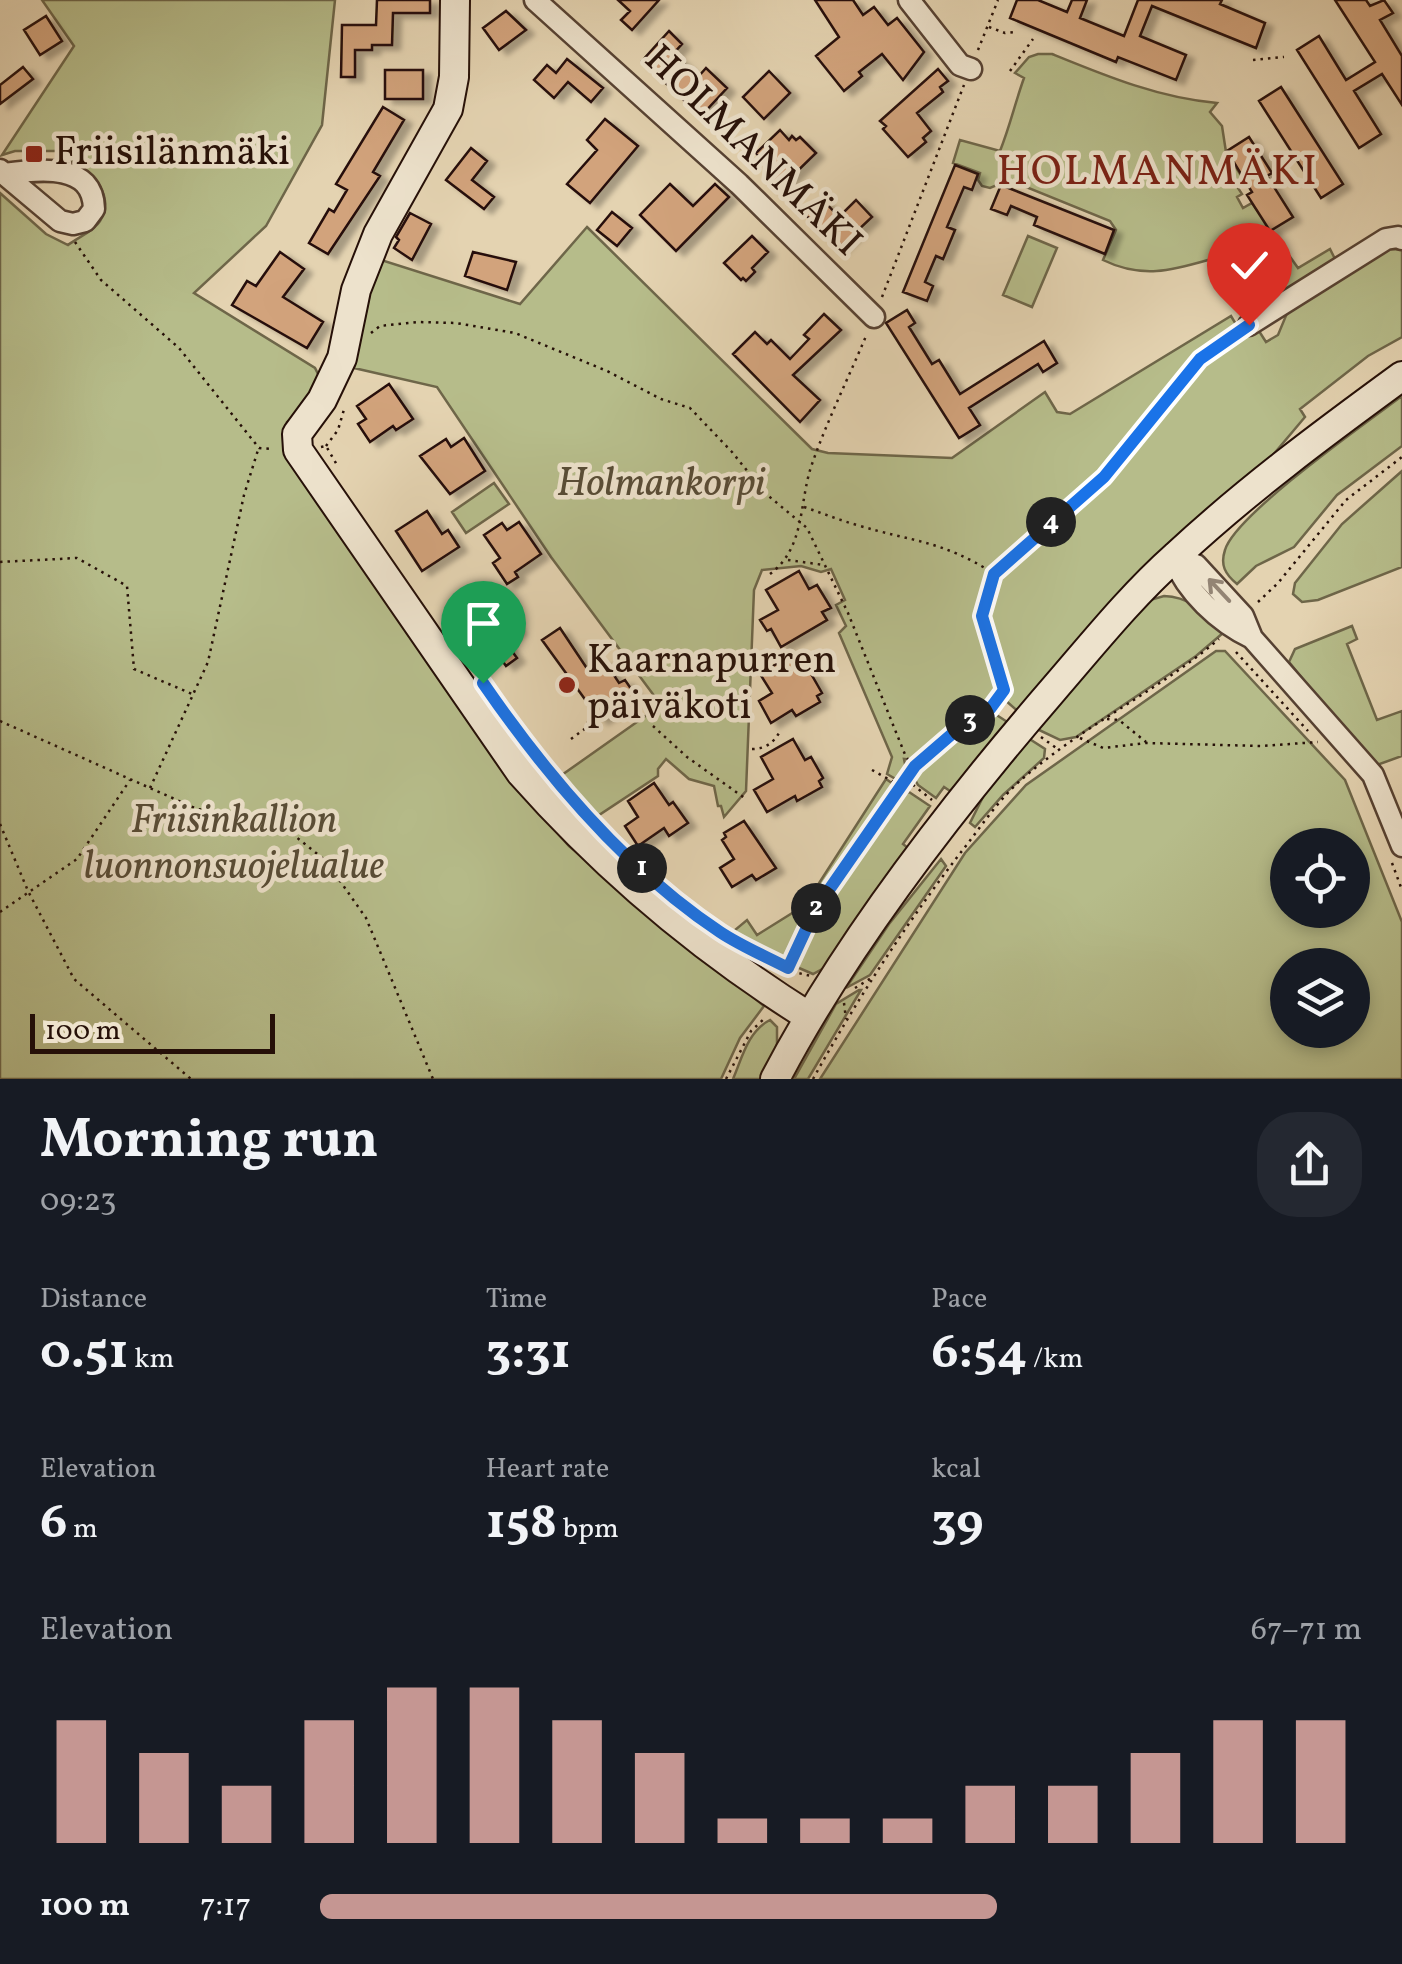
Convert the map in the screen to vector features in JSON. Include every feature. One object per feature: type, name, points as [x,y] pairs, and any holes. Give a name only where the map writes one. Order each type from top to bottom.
[{"type":"street","points":[[455,0],[454,77],[448,109],[378,234],[356,290],[342,358],[322,400],[297,434],[298,450],[521,773],[556,812],[592,850],[710,950],[808,1016]]},
{"type":"street","name":"HOLMANMÄKI","points":[[536,0],[739,184],[874,317]]},
{"type":"street","points":[[909,0],[960,65],[971,69]]},
{"type":"street","points":[[1249,325],[1386,239],[1402,239]]},
{"type":"street","points":[[1265,478],[1319,418],[1402,356]]},
{"type":"street","points":[[775,1079],[808,1016],[835,992],[994,758],[1097,639],[1173,558],[1265,478],[1402,376]]},
{"type":"street","points":[[1173,558],[1182,580],[1373,776],[1396,853]]},
{"type":"path","points":[[770,574],[786,559],[802,522],[811,466],[998,0]]},
{"type":"path","points":[[988,26],[1005,33],[1015,32]]},
{"type":"path","points":[[1010,71],[1033,39]]},
{"type":"path","points":[[1252,60],[1284,57]]},
{"type":"path","points":[[76,242],[100,280],[178,348],[259,448],[244,495],[208,662],[150,788]]},
{"type":"path","points":[[367,336],[380,326],[396,323],[456,323],[515,333],[607,370],[661,399],[690,408],[765,494],[802,522],[848,613],[906,757],[915,766]]},
{"type":"path","points":[[788,968],[815,910],[915,766],[967,721],[990,709],[1004,690],[982,616],[994,574],[1104,477],[1200,359],[1249,325]]},
{"type":"path","points":[[298,450],[326,446],[341,473]]},
{"type":"path","points":[[803,506],[860,526],[926,540],[962,553],[994,574]]},
{"type":"path","points":[[0,562],[77,558],[127,586],[134,670],[194,695]]},
{"type":"path","points":[[786,559],[824,565]]},
{"type":"path","points":[[1078,737],[1103,748],[1146,743],[1261,746],[1318,742],[1243,644]]},
{"type":"path","points":[[1106,719],[1119,720],[1146,743]]},
{"type":"path","points":[[571,739],[586,728],[589,720]]},
{"type":"path","points":[[0,721],[197,809],[257,816],[285,828],[326,861],[366,918],[433,1079]]},
{"type":"path","points":[[653,726],[687,757],[746,799]]},
{"type":"path","points":[[752,750],[775,741],[781,729]]},
{"type":"path","points":[[813,1079],[873,978],[978,830],[1019,782],[1060,751],[1034,732]]},
{"type":"path","points":[[872,770],[903,786]]},
{"type":"path","points":[[0,912],[77,859],[131,779]]},
{"type":"path","points":[[907,780],[934,801]]},
{"type":"path","points":[[0,824],[28,891],[74,979],[191,1079]]},
{"type":"path","points":[[1396,853],[1402,890]]},
{"type":"path","points":[[738,942],[814,977],[835,992],[846,1020]]},
{"type":"path","points":[[835,992],[873,978]]},
{"type":"path","points":[[726,1079],[751,1031],[781,999]]},
{"type":"green space","name":"Friisinkallion luonnonsuojelualue","points":[[42,0],[335,0],[322,125],[266,226],[194,293],[315,368],[324,386],[315,399],[287,422],[287,441],[533,805],[569,846],[764,1006],[740,1038],[721,1079],[0,1079],[0,193],[46,234],[68,245],[100,221],[105,200],[88,172],[59,156],[59,151],[15,151],[2,155],[74,46]]},
{"type":"green space","points":[[1052,54],[1154,91],[1217,103],[1210,112],[1222,126],[1226,152],[1244,180],[1236,185],[1242,194],[1237,197],[1243,208],[1252,203],[1298,268],[1330,249],[1336,261],[1254,313],[1242,298],[1238,269],[1226,255],[1164,270],[1119,267],[1103,260],[1116,230],[1110,221],[1009,180],[990,188],[982,186],[978,180],[980,173],[953,163],[960,140],[1000,151],[1024,78],[1015,73],[1029,57]]},
{"type":"green space","name":"Holmankorpi","points":[[587,227],[812,449],[828,453],[952,458],[1045,392],[1057,412],[1070,414],[1231,316],[1243,336],[1259,331],[1266,342],[1278,335],[1290,306],[1382,248],[1402,250],[1402,337],[1368,356],[1300,409],[1305,417],[1267,462],[1021,714],[997,693],[914,760],[904,759],[907,774],[901,782],[887,774],[892,757],[839,633],[846,626],[836,605],[845,600],[831,569],[821,572],[801,566],[762,570],[754,590],[746,791],[724,817],[714,786],[689,779],[666,759],[658,776],[596,817],[559,777],[661,705],[551,557],[437,387],[354,368],[369,298],[362,292],[375,258],[520,304]]},
{"type":"green space","points":[[1028,236],[1057,248],[1032,307],[1003,295]]},
{"type":"green space","points":[[1402,396],[1402,446],[1337,495],[1294,547],[1256,566],[1237,584],[1223,565],[1225,550],[1234,534],[1304,470]]},
{"type":"green space","points":[[1402,471],[1402,567],[1318,600],[1302,602],[1293,594],[1295,583],[1342,524]]},
{"type":"green space","points":[[494,483],[509,504],[466,533],[452,512]]},
{"type":"green space","points":[[1164,596],[1197,606],[1224,629],[1223,633],[1196,656],[1076,737],[1060,740],[1037,729],[1138,612],[1150,600]]},
{"type":"green space","points":[[1352,626],[1357,639],[1347,644],[1377,720],[1402,711],[1402,756],[1377,765],[1370,762],[1289,662],[1295,649]]},
{"type":"green space","points":[[1216,651],[1225,651],[1345,780],[1364,828],[1270,828],[1270,928],[1370,928],[1370,842],[1402,922],[1402,1079],[820,1079],[965,853],[1026,785]]},
{"type":"green space","points":[[995,714],[1012,725],[993,750],[950,791],[944,787],[936,798],[918,785],[913,776],[939,748],[974,722]]},
{"type":"green space","points":[[1028,738],[1045,749],[1044,758],[975,827],[970,823],[987,789]]},
{"type":"green space","points":[[886,779],[899,788],[805,920],[787,960],[778,965],[729,935],[747,920],[757,935],[805,905]]},
{"type":"green space","points":[[909,792],[930,806],[903,844],[908,848],[885,889],[824,968],[813,974],[799,968],[796,960],[820,909],[901,796]]},
{"type":"green space","points":[[941,859],[946,866],[870,975],[846,988],[889,924]]},
{"type":"green space","points":[[859,990],[808,1079],[794,1079],[836,1004]]},
{"type":"green space","points":[[770,1020],[777,1027],[777,1044],[764,1079],[733,1079],[751,1038]]},
{"type":"building","points":[[377,0],[430,0],[430,13],[393,13],[392,45],[355,50],[355,77],[341,77],[342,25],[376,25]]},
{"type":"building","points":[[618,0],[659,0],[632,30],[621,20],[630,11]]},
{"type":"building","points":[[815,0],[853,0],[863,15],[874,7],[888,25],[897,18],[924,52],[903,80],[882,54],[859,72],[862,76],[844,91],[816,56],[839,37]]},
{"type":"building","points":[[1017,0],[1038,0],[1067,12],[1072,0],[1087,0],[1080,18],[1124,36],[1138,0],[1222,0],[1220,4],[1265,23],[1256,48],[1152,6],[1140,36],[1186,55],[1176,80],[1118,57],[1116,62],[1010,18]]},
{"type":"building","points":[[1335,0],[1366,0],[1370,6],[1384,0],[1393,13],[1380,20],[1402,56],[1402,105],[1382,74],[1354,91],[1381,134],[1359,148],[1297,50],[1319,36],[1346,80],[1375,62]]},
{"type":"building","points":[[506,11],[526,30],[499,50],[483,28]]},
{"type":"building","points":[[46,16],[62,41],[40,55],[24,30]]},
{"type":"building","points":[[669,31],[682,44],[673,54],[698,77],[706,68],[727,88],[701,116],[642,61]]},
{"type":"building","points":[[567,59],[603,88],[591,102],[568,82],[554,98],[534,80],[547,65],[556,73]]},
{"type":"building","points":[[23,67],[33,79],[0,104],[0,85]]},
{"type":"building","points":[[938,69],[948,81],[940,87],[943,92],[917,113],[931,131],[923,138],[926,142],[908,157],[880,121]]},
{"type":"building","points":[[385,70],[423,70],[423,99],[385,99]]},
{"type":"building","points":[[769,71],[790,93],[764,119],[743,97]]},
{"type":"building","points":[[1281,87],[1343,184],[1321,198],[1259,101]]},
{"type":"building","points":[[383,107],[404,120],[373,172],[380,176],[328,254],[309,243],[329,209],[334,212],[347,190],[336,184]]},
{"type":"building","points":[[605,119],[638,146],[590,203],[567,184],[597,150],[587,140]]},
{"type":"building","points":[[780,130],[789,140],[792,136],[796,140],[800,137],[816,153],[777,191],[765,179],[774,171],[756,153]]},
{"type":"building","points":[[1249,137],[1272,173],[1267,176],[1293,217],[1270,231],[1247,195],[1252,192],[1227,151]]},
{"type":"building","points":[[471,148],[487,161],[472,180],[494,197],[484,209],[446,180]]},
{"type":"building","points":[[955,165],[978,174],[972,190],[964,187],[947,227],[955,230],[943,259],[936,256],[925,282],[933,286],[927,301],[903,292]]},
{"type":"building","points":[[670,184],[693,206],[715,184],[729,197],[676,251],[640,215]]},
{"type":"building","points":[[1001,185],[1114,230],[1105,254],[1034,225],[1037,217],[1011,206],[1007,215],[991,209]]},
{"type":"building","points":[[823,200],[839,217],[856,200],[872,217],[838,249],[806,215]]},
{"type":"building","points":[[612,212],[632,228],[617,246],[597,230]]},
{"type":"building","points":[[410,213],[431,224],[412,260],[394,248]]},
{"type":"building","points":[[752,236],[768,252],[752,268],[755,272],[746,281],[724,263]]},
{"type":"building","points":[[280,252],[304,269],[283,297],[323,322],[307,348],[232,305],[247,281],[256,286]]},
{"type":"building","points":[[473,252],[516,262],[507,290],[465,276]]},
{"type":"building","points":[[907,310],[915,323],[909,327],[932,364],[939,360],[960,394],[1044,341],[1057,363],[1043,372],[1038,364],[969,408],[980,425],[959,438],[886,323]]},
{"type":"building","points":[[824,314],[841,330],[793,375],[820,400],[800,422],[733,354],[755,332],[767,344],[771,340],[790,359],[809,339],[804,335]]},
{"type":"building","points":[[389,384],[413,419],[396,430],[393,426],[370,442],[358,424],[366,419],[357,406]]},
{"type":"building","points":[[464,438],[485,471],[450,494],[420,456],[446,439],[451,447]]},
{"type":"building","points":[[427,511],[442,534],[448,530],[459,547],[422,571],[396,531]]},
{"type":"building","points":[[519,522],[541,554],[515,572],[518,577],[507,584],[493,563],[500,558],[484,535],[502,523],[507,530]]},
{"type":"building","points":[[799,571],[809,589],[817,585],[831,608],[822,612],[827,620],[781,647],[771,629],[767,631],[760,620],[778,610],[766,590]]},
{"type":"building","points":[[488,585],[518,630],[503,639],[517,658],[506,666],[489,642],[478,649],[458,618],[471,609],[465,600]]},
{"type":"building","points":[[560,628],[588,670],[604,660],[619,683],[625,680],[636,696],[600,720],[542,640]]},
{"type":"building","points":[[793,654],[822,693],[817,696],[820,702],[796,716],[792,710],[771,723],[759,701],[772,693],[760,674]]},
{"type":"building","points":[[793,739],[805,760],[811,757],[823,778],[819,781],[822,787],[767,812],[754,790],[773,779],[761,757]]},
{"type":"building","points":[[654,783],[688,823],[669,836],[664,828],[638,846],[625,826],[638,817],[628,801]]},
{"type":"building","points":[[744,821],[776,868],[756,880],[752,875],[732,887],[720,868],[734,859],[722,840],[726,837],[724,833]]},
{"type":"place","name":"Friisilänmäki","points":[[34,154]]},
{"type":"place","name":"Kaarnapurren päiväkoti","points":[[567,685]]},
{"type":"district","name":"HOLMANMÄKI","points":[[1158,173]]},
{"type":"route","points":[[483,683],[518,734],[569,796],[670,894],[722,933],[788,968],[815,910],[915,766],[967,721],[990,709],[1004,690],[982,616],[994,574],[1104,477],[1200,359],[1249,325]]}]
